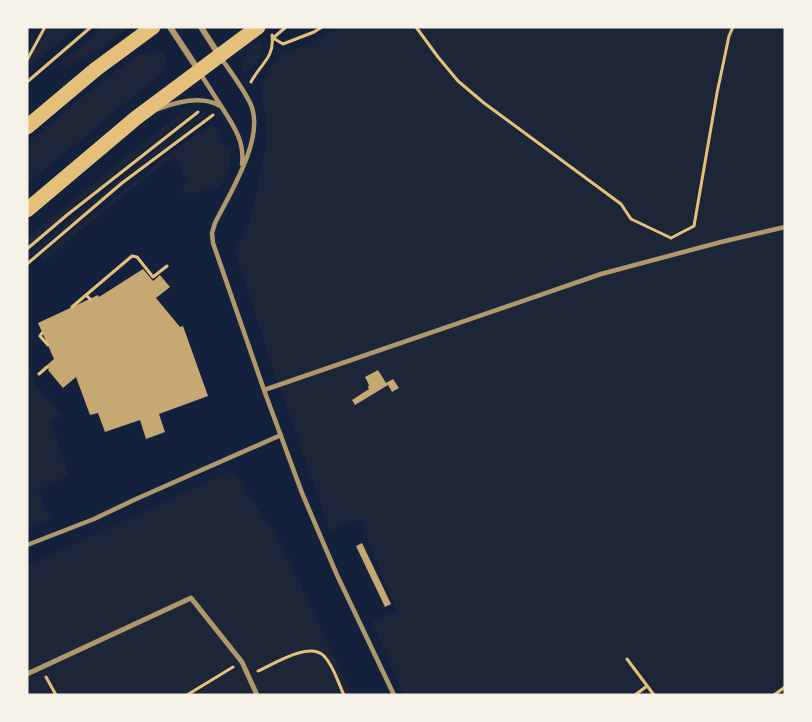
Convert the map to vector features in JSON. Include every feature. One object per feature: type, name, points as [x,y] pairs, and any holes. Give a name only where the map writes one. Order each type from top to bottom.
[{"type":"main road","points":[[27,128],[96,69],[153,27]]},
{"type":"main road","points":[[27,210],[136,118],[258,27]]},
{"type":"street","points":[[170,27],[199,71]]},
{"type":"street","points":[[201,27],[220,55]]},
{"type":"street","points":[[27,674],[191,598],[242,662],[257,695]]},
{"type":"lane","points":[[220,55],[251,104],[254,132],[241,171],[212,233],[213,243],[292,469],[314,524],[394,695]]},
{"type":"lane","points":[[199,71],[234,126],[243,154],[241,171]]},
{"type":"lane","points":[[136,118],[162,107],[188,101],[211,102],[222,107]]},
{"type":"lane","points":[[264,390],[601,274],[785,227]]},
{"type":"lane","points":[[27,545],[94,519],[281,435]]},
{"type":"path","points":[[27,60],[45,27]]},
{"type":"path","points":[[27,82],[91,27]]},
{"type":"path","points":[[254,76],[270,55],[273,38],[285,27]]},
{"type":"path","points":[[273,38],[283,44],[322,27]]},
{"type":"path","points":[[416,27],[458,81],[484,103],[621,204],[631,219],[670,238],[694,226],[717,93],[733,27]]},
{"type":"path","points":[[27,249],[67,214],[203,108]]},
{"type":"path","points":[[27,264],[122,183],[214,114]]},
{"type":"path","points":[[72,307],[132,256],[136,257],[153,277],[167,266]]},
{"type":"path","points":[[86,295],[90,299]]},
{"type":"path","points":[[42,333],[40,336],[48,345]]},
{"type":"path","points":[[39,374],[47,368]]},
{"type":"path","points":[[248,676],[296,654],[316,651],[329,662],[344,695]]},
{"type":"path","points":[[627,659],[654,695]]},
{"type":"path","points":[[187,695],[242,662]]},
{"type":"path","points":[[40,668],[56,695]]},
{"type":"path","points":[[635,695],[647,686]]},
{"type":"path","points":[[774,695],[785,687]]},
{"type":"shaded area","points":[[48,27],[79,27],[27,68],[27,65]]},
{"type":"shaded area","points":[[104,27],[128,27],[107,44],[64,68],[60,63]]},
{"type":"shaded area","points":[[338,27],[785,27],[785,695],[404,695],[372,622],[396,610],[359,519],[330,531],[235,252],[250,221],[266,146],[266,119],[260,84],[282,52],[312,43]]},
{"type":"shaded area","points":[[261,40],[258,60],[243,74],[242,68],[246,54]]},
{"type":"shaded area","points":[[147,52],[162,52],[166,61],[164,70],[159,76],[27,184],[27,144],[133,58]]},
{"type":"shaded area","points":[[196,110],[27,246],[27,238],[130,153],[182,112]]},
{"type":"shaded area","points":[[204,113],[208,114],[27,259],[27,255]]},
{"type":"shaded area","points":[[211,124],[226,147],[232,148],[227,177],[218,188],[181,193],[186,182],[176,158],[165,162],[43,261],[42,256],[161,160]]},
{"type":"shaded area","points":[[27,362],[35,384],[63,416],[50,421],[69,475],[38,491],[51,519],[27,530]]},
{"type":"shaded area","points":[[232,470],[281,543],[352,695],[27,695],[27,566]]},
{"type":"building","points":[[143,269],[153,281],[160,275],[170,287],[156,298],[180,327],[183,326],[208,396],[159,414],[165,432],[146,439],[140,420],[105,432],[98,413],[90,415],[76,377],[63,388],[46,366],[54,359],[38,323],[98,295],[99,297]]},
{"type":"building","points":[[378,370],[386,383],[393,379],[399,388],[392,392],[388,385],[355,405],[352,400],[369,389],[365,377]]},
{"type":"building","points":[[362,543],[391,604],[385,607],[356,546]]}]
